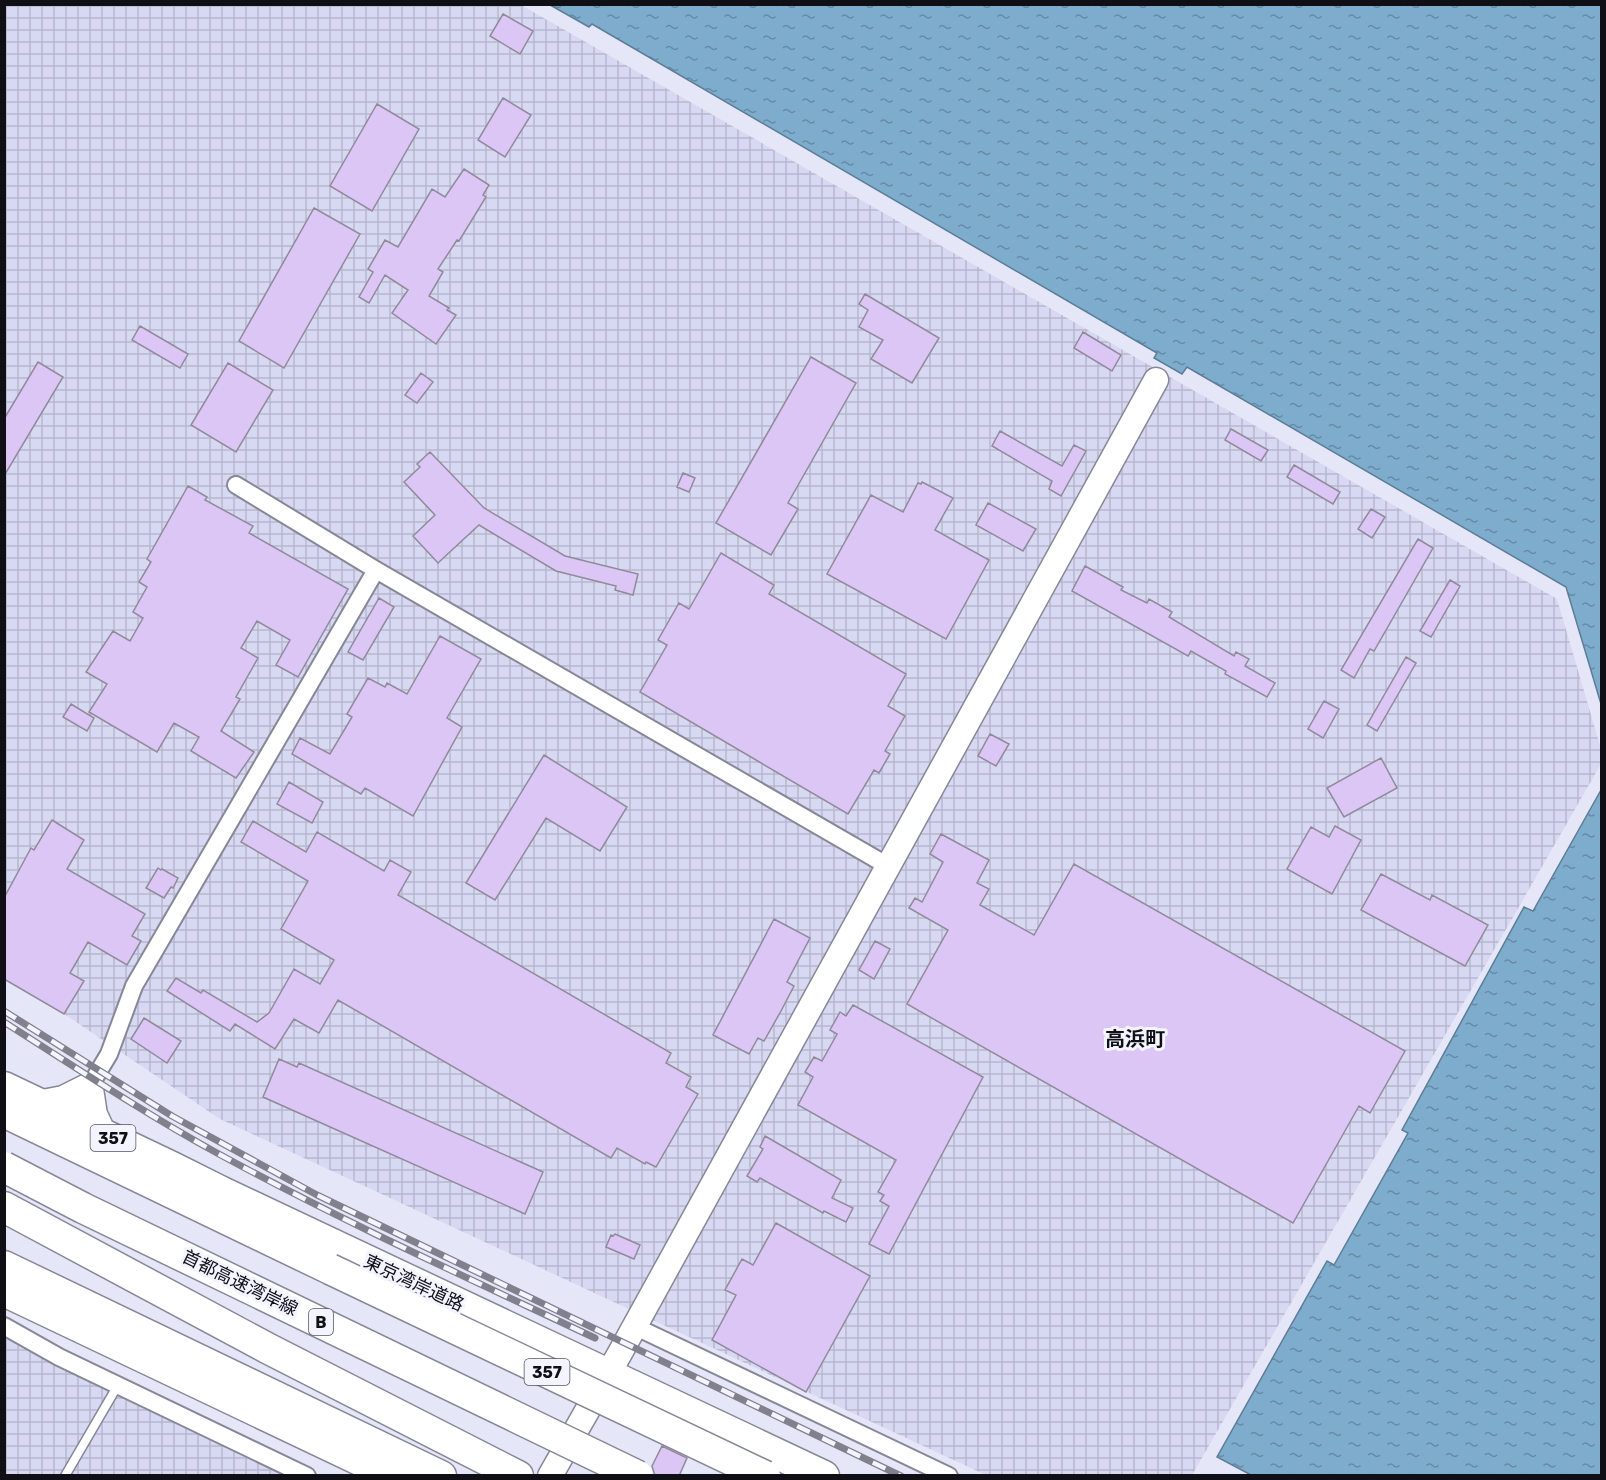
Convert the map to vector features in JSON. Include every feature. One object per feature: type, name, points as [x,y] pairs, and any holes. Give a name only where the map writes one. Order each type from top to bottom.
[{"type":"highway","name":"東京湾岸道路","points":[[4,1087],[824,1476]]},
{"type":"highway","points":[[43,1105],[64,1101],[88,1089],[92,1115],[100,1132]]},
{"type":"highway","name":"東京湾岸道路","points":[[4,1112],[765,1476]]},
{"type":"highway","name":"首都高速湾岸線","points":[[4,1167],[83,1208],[638,1476]]},
{"type":"highway","points":[[4,1207],[267,1348],[518,1476]]},
{"type":"highway","points":[[4,1266],[441,1476]]},
{"type":"highway","points":[[4,1291],[393,1476]]},
{"type":"street","points":[[549,1476],[608,1374],[1156,380]]},
{"type":"street","points":[[236,485],[376,570],[888,866]]},
{"type":"street","points":[[88,1089],[109,1054],[134,986],[376,570]]},
{"type":"street","points":[[4,1326],[59,1357],[307,1476]]},
{"type":"street","points":[[634,1326],[950,1476]]},
{"type":"lane","points":[[65,1476],[118,1385]]},
{"type":"shaded area","points":[[4,5],[521,5],[1557,599],[1601,749],[1601,764],[1192,1475],[986,1475],[220,1119],[5,974]]},
{"type":"shaded area","points":[[4,1331],[56,1363],[287,1475],[5,1475]]},
{"type":"water","points":[[550,5],[1601,5],[1601,704],[1566,587],[1187,367],[1182,374],[1154,358],[1157,353],[592,24],[589,27]]},
{"type":"water","points":[[1601,790],[1601,1475],[1251,1475],[1217,1457],[1327,1261],[1334,1265],[1408,1133],[1402,1130],[1524,907],[1533,911]]},
{"type":"building","points":[[503,14],[533,31],[520,54],[490,36]]},
{"type":"building","points":[[503,98],[531,115],[505,157],[478,140]]},
{"type":"building","points":[[377,104],[419,129],[372,211],[330,186]]},
{"type":"building","points":[[464,169],[489,185],[483,195],[486,197],[459,241],[457,240],[438,269],[443,272],[429,296],[456,315],[436,344],[392,313],[408,290],[385,275],[369,303],[359,297],[373,272],[368,269],[385,240],[398,247],[432,189],[445,197]]},
{"type":"building","points":[[314,208],[360,234],[284,368],[239,341]]},
{"type":"building","points":[[865,294],[939,338],[912,383],[871,359],[883,340],[859,327],[868,310],[859,304]]},
{"type":"building","points":[[140,326],[188,354],[180,368],[132,340]]},
{"type":"building","points":[[1083,332],[1121,355],[1112,371],[1074,348]]},
{"type":"building","points":[[811,357],[856,383],[788,503],[798,509],[771,555],[716,523]]},
{"type":"building","points":[[38,362],[63,377],[4,476],[4,419]]},
{"type":"building","points":[[228,363],[273,390],[236,452],[191,425]]},
{"type":"building","points":[[421,373],[433,382],[417,403],[405,395]]},
{"type":"building","points":[[1231,429],[1268,450],[1261,461],[1225,440]]},
{"type":"building","points":[[1000,431],[1062,466],[1074,445],[1086,451],[1061,496],[1049,489],[1052,481],[992,446]]},
{"type":"building","points":[[430,452],[484,508],[565,556],[638,574],[633,595],[615,590],[616,586],[556,571],[479,525],[438,563],[413,536],[435,515],[404,482],[420,467],[417,464]]},
{"type":"building","points":[[1294,465],[1340,492],[1333,504],[1287,477]]},
{"type":"building","points":[[683,473],[695,478],[689,492],[677,487]]},
{"type":"building","points":[[922,482],[953,498],[935,530],[989,560],[946,639],[827,574],[871,495],[903,512],[918,483]]},
{"type":"building","points":[[188,486],[207,497],[205,500],[253,526],[249,533],[348,589],[298,677],[276,665],[290,640],[257,621],[241,648],[258,658],[236,697],[240,699],[221,731],[254,752],[236,778],[191,751],[199,737],[174,723],[157,752],[89,712],[107,684],[86,672],[113,631],[130,641],[143,618],[133,612],[147,587],[139,582],[151,562],[147,559]]},
{"type":"building","points":[[988,503],[1036,529],[1023,551],[976,525]]},
{"type":"building","points":[[1371,509],[1385,517],[1372,538],[1358,529]]},
{"type":"building","points":[[1418,539],[1433,548],[1374,651],[1370,649],[1354,678],[1341,670]]},
{"type":"building","points":[[721,553],[774,585],[769,594],[906,674],[888,706],[905,716],[885,751],[890,754],[879,773],[874,770],[848,814],[640,692],[667,645],[658,640],[679,603],[689,609]]},
{"type":"building","points":[[1085,566],[1123,587],[1121,590],[1147,603],[1149,599],[1172,612],[1169,617],[1234,656],[1236,652],[1249,659],[1245,666],[1275,683],[1267,697],[1225,674],[1226,671],[1191,651],[1188,656],[1072,591]]},
{"type":"building","points":[[1450,580],[1460,586],[1431,637],[1420,631]]},
{"type":"building","points":[[379,598],[394,607],[363,660],[348,652]]},
{"type":"building","points":[[440,636],[481,659],[447,718],[462,727],[413,816],[365,788],[361,794],[292,754],[300,738],[330,754],[352,717],[347,714],[368,678],[385,687],[387,683],[407,694]]},
{"type":"building","points":[[1406,657],[1416,663],[1377,731],[1367,725]]},
{"type":"building","points":[[1324,701],[1339,709],[1323,738],[1308,729]]},
{"type":"building","points":[[71,704],[94,718],[87,731],[63,717]]},
{"type":"building","points":[[990,734],[1009,744],[996,766],[978,756]]},
{"type":"building","points":[[544,755],[627,807],[600,851],[546,818],[495,900],[466,883]]},
{"type":"building","points":[[1381,758],[1397,788],[1344,817],[1327,788]]},
{"type":"building","points":[[289,782],[323,802],[312,823],[277,804]]},
{"type":"building","points":[[52,820],[84,840],[67,869],[145,914],[132,936],[141,941],[127,965],[88,942],[70,973],[84,981],[64,1014],[4,979],[4,898],[31,848],[34,850]]},
{"type":"building","points":[[253,821],[306,852],[317,832],[384,871],[390,860],[411,872],[398,895],[671,1053],[666,1063],[691,1077],[686,1087],[698,1094],[656,1167],[646,1162],[645,1164],[617,1148],[611,1158],[338,1000],[319,1033],[294,1019],[275,1049],[235,1024],[230,1031],[167,991],[176,978],[201,993],[203,990],[257,1022],[269,1013],[294,969],[320,984],[334,960],[281,929],[308,881],[241,842]]},
{"type":"building","points":[[1335,826],[1361,840],[1332,894],[1287,869],[1311,827],[1329,837]]},
{"type":"building","points":[[941,834],[989,860],[977,883],[989,889],[980,905],[1034,935],[1074,864],[1405,1051],[1370,1113],[1359,1106],[1293,1223],[907,1004],[948,930],[909,908],[915,898],[922,902],[943,862],[930,854]]},
{"type":"building","points":[[158,868],[178,878],[164,898],[146,888]]},
{"type":"building","points":[[1381,874],[1430,900],[1432,895],[1488,925],[1465,966],[1361,910]]},
{"type":"building","points":[[774,919],[810,938],[787,982],[794,986],[781,1011],[764,1041],[758,1038],[749,1054],[713,1035]]},
{"type":"building","points":[[875,941],[890,949],[874,979],[859,970]]},
{"type":"building","points":[[853,1005],[983,1077],[889,1254],[869,1244],[889,1206],[880,1201],[884,1195],[878,1192],[896,1160],[798,1105],[813,1077],[805,1072],[814,1057],[822,1061],[837,1034],[830,1030],[840,1012],[846,1016]]},
{"type":"building","points":[[144,1018],[181,1041],[167,1063],[131,1039]]},
{"type":"building","points":[[279,1059],[297,1067],[299,1063],[543,1172],[525,1214],[263,1097]]},
{"type":"building","points":[[765,1136],[841,1180],[832,1198],[853,1208],[846,1222],[824,1211],[823,1213],[760,1178],[757,1182],[747,1176],[763,1149],[760,1147]]},
{"type":"building","points":[[776,1223],[870,1276],[806,1392],[712,1340],[736,1295],[725,1290],[742,1259],[753,1265]]},
{"type":"building","points":[[615,1234],[640,1245],[634,1259],[606,1247],[611,1235]]},
{"type":"building","points":[[662,1446],[687,1458],[679,1476],[655,1476],[652,1466]]},
{"type":"railway","points":[[4,1011],[172,1116],[317,1195],[901,1476]]},
{"type":"railway","points":[[4,1022],[136,1106],[263,1178],[595,1338]]},
{"type":"district","name":"高浜町","points":[[1135,1039]]}]
